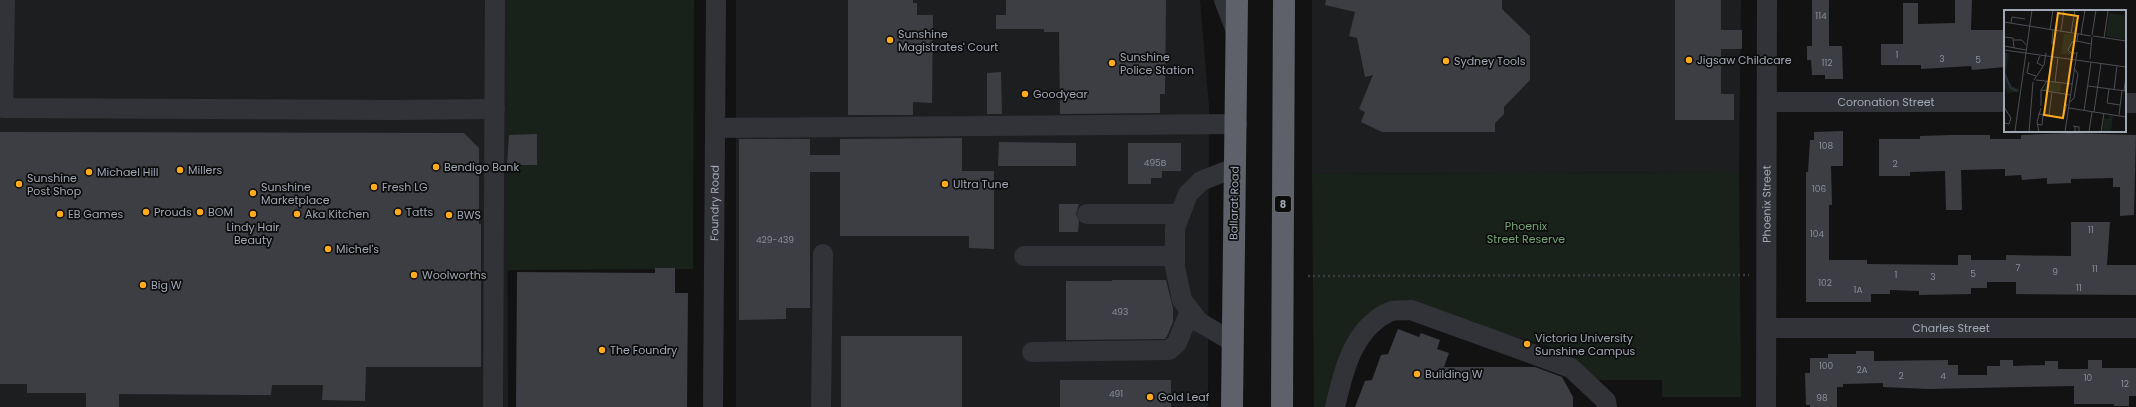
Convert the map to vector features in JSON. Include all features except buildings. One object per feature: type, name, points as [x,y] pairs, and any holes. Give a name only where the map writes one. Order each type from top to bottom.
[{"type":"highway","name":"Ballarat Road","points":[[1232,407],[1234,168],[1237,124],[1237,0]]},
{"type":"highway","name":"8","points":[[1282,407],[1284,0]]},
{"type":"street","points":[[5,0],[3,108],[394,110],[495,109]]},
{"type":"street","points":[[493,407],[495,0]]},
{"type":"street","name":"Foundry Road","points":[[713,407],[716,0]]},
{"type":"street","points":[[1224,0],[1237,35]]},
{"type":"street","name":"Phoenix Street","points":[[1766,407],[1767,0]]},
{"type":"street","name":"Coronation Street","points":[[1767,102],[2004,102]]},
{"type":"street","points":[[715,128],[1237,124]]},
{"type":"street","points":[[1233,342],[1199,322],[1182,300],[1175,267],[1175,228],[1188,194],[1201,181],[1234,168]]},
{"type":"street","points":[[1087,214],[1180,214]]},
{"type":"street","points":[[821,407],[823,254]]},
{"type":"street","points":[[1024,256],[1175,256]]},
{"type":"street","points":[[1335,407],[1344,368],[1362,333],[1388,312],[1411,310],[1571,368],[1606,401],[1607,407]]},
{"type":"street","points":[[1032,352],[1169,350],[1177,343],[1190,311]]},
{"type":"street","name":"Charles Street","points":[[1767,328],[2136,328]]},
{"type":"path","points":[[1308,276],[1767,275]]},
{"type":"shaded area","name":"Sunshine Marketplace","points":[[0,0],[507,0],[508,407],[0,407]]},
{"type":"shaded area","points":[[736,0],[1200,0],[1209,106],[1208,407],[736,407]]},
{"type":"shaded area","points":[[1312,0],[1741,0],[1739,172],[1312,174]]},
{"type":"green space","points":[[507,0],[694,0],[693,269],[507,270]]},
{"type":"green space","name":"Phoenix Street Reserve","points":[[1739,172],[1741,397],[1662,397],[1662,380],[1595,380],[1548,346],[1402,305],[1382,306],[1367,314],[1327,399],[1326,407],[1314,407],[1312,174]]},
{"type":"place","name":"Sunshine Magistrates' Court","points":[[890,40]]},
{"type":"place","name":"Jigsaw Childcare","points":[[1689,60]]},
{"type":"place","name":"Sydney Tools","points":[[1446,61]]},
{"type":"place","name":"Sunshine Police Station","points":[[1112,63]]},
{"type":"place","name":"Goodyear","points":[[1025,94]]},
{"type":"place","name":"Bendigo Bank","points":[[436,167]]},
{"type":"place","name":"Millers","points":[[180,170]]},
{"type":"place","name":"Michael Hill","points":[[89,172]]},
{"type":"place","name":"Sunshine Post Shop","points":[[19,184]]},
{"type":"place","name":"Ultra Tune","points":[[945,184]]},
{"type":"place","name":"Fresh LG","points":[[374,187]]},
{"type":"place","name":"Sunshine Marketplace","points":[[253,193]]},
{"type":"place","name":"Prouds","points":[[146,212]]},
{"type":"place","name":"BOM","points":[[200,212]]},
{"type":"place","name":"Tatts","points":[[398,212]]},
{"type":"place","name":"EB Games","points":[[60,214]]},
{"type":"place","name":"Lindy Hair Beauty","points":[[253,214]]},
{"type":"place","name":"Aka Kitchen","points":[[297,214]]},
{"type":"place","name":"BWS","points":[[449,215]]},
{"type":"place","name":"Michel's","points":[[328,249]]},
{"type":"place","name":"Woolworths","points":[[414,275]]},
{"type":"place","name":"Big W","points":[[143,285]]},
{"type":"place","name":"Victoria University Sunshine Campus","points":[[1527,344]]},
{"type":"place","name":"The Foundry","points":[[602,350]]},
{"type":"place","name":"Building W","points":[[1417,374]]},
{"type":"place","name":"Gold Leaf","points":[[1150,397]]}]
